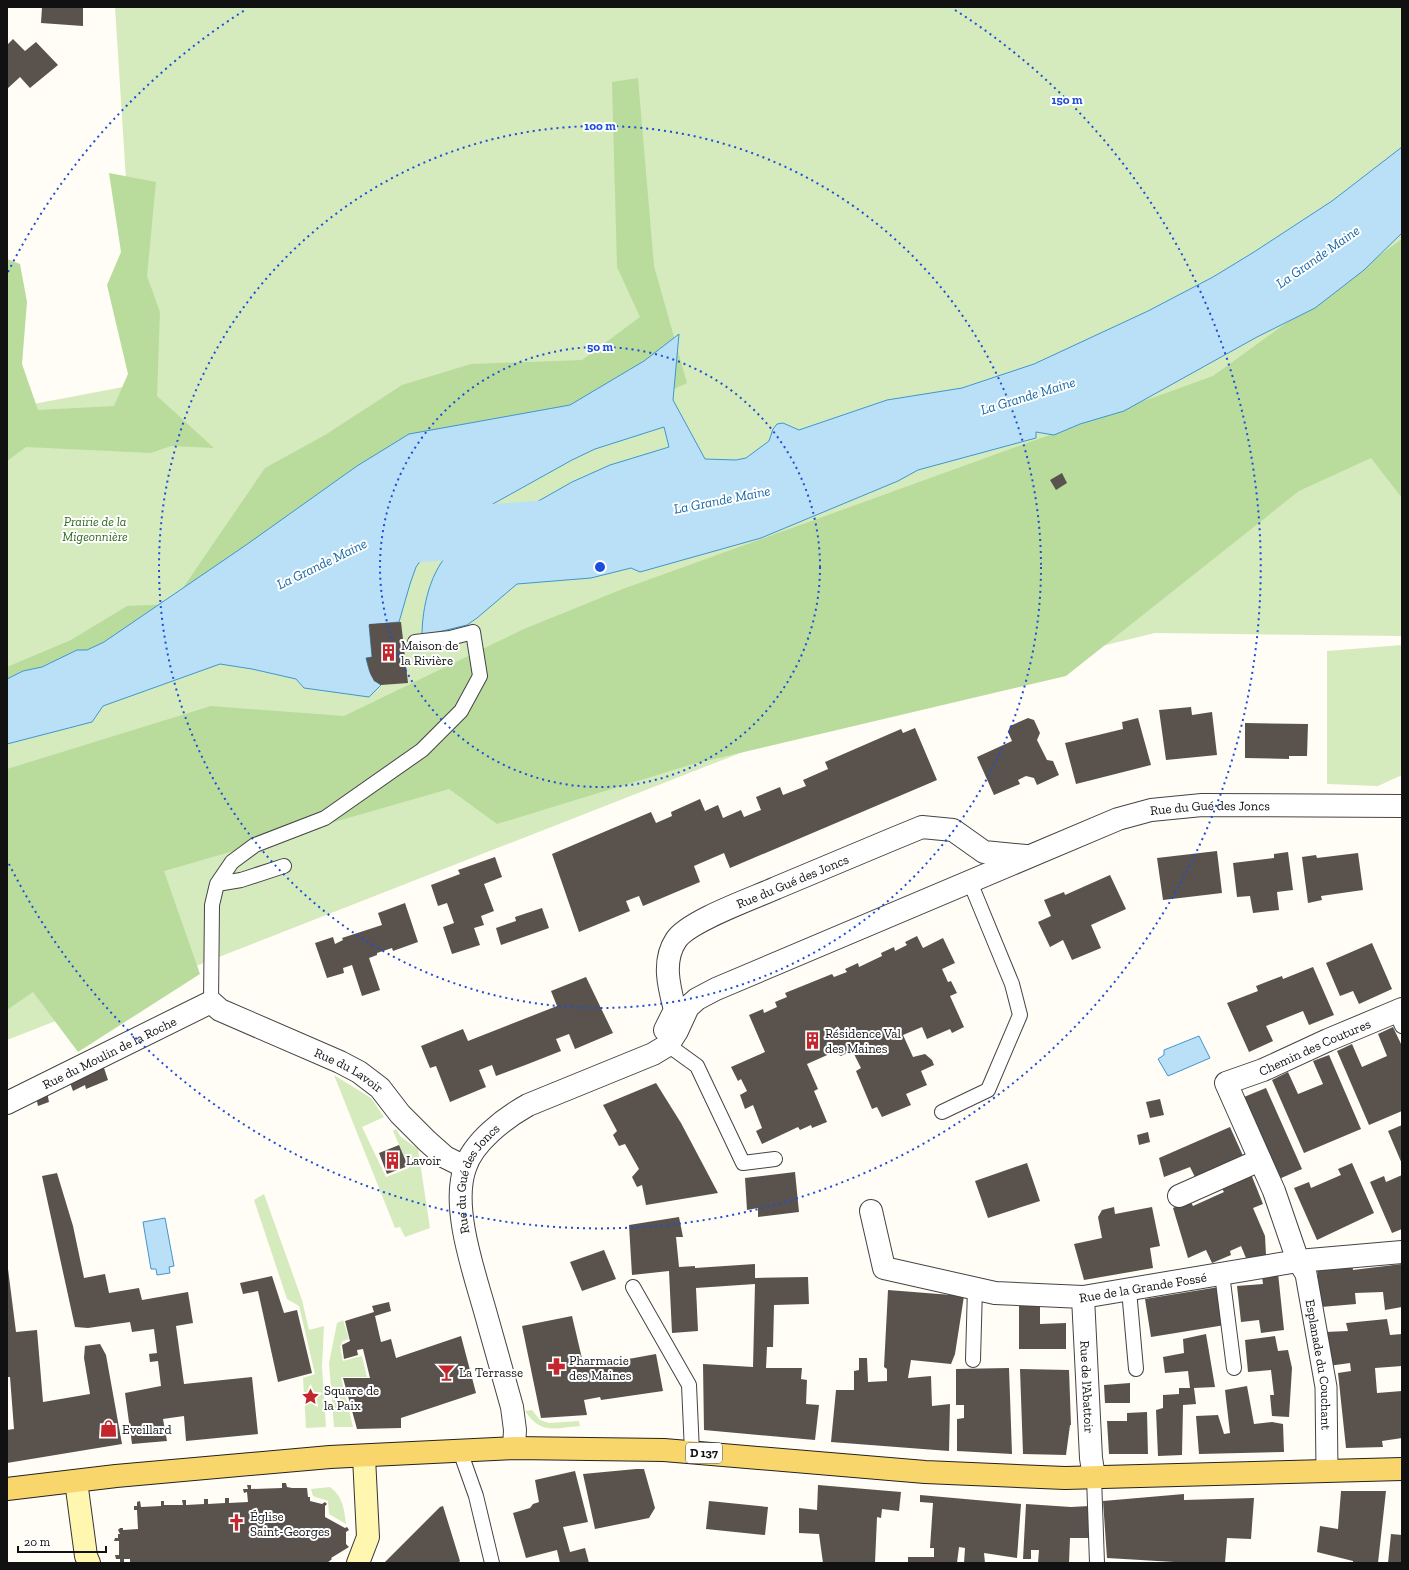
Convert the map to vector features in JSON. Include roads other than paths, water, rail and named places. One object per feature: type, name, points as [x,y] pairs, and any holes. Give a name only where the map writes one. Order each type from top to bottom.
[{"type":"main road","name":"D 137","points":[[7,1489],[330,1457],[364,1457],[514,1448],[692,1452],[925,1472],[1065,1478],[1190,1476],[1258,1472],[1402,1469]]},
{"type":"main road","points":[[358,1563],[368,1537],[364,1457]]},
{"type":"main road","points":[[76,1481],[86,1556],[89,1563]]},
{"type":"street","name":"Rue du Gué des Joncs","points":[[514,1448],[515,1430],[512,1407],[465,1234],[461,1198],[462,1179],[465,1167],[481,1142],[494,1128],[511,1114],[528,1105],[660,1049],[677,1031],[688,1008],[697,998],[970,882],[1091,828],[1151,810],[1202,805],[1402,806]]},
{"type":"street","name":"Rue du Gué des Joncs","points":[[660,1049],[675,1010],[669,990],[667,959],[677,939],[690,927],[730,908],[922,827],[953,830],[984,852],[1027,856]]},
{"type":"street","name":"Rue du Moulin de la Roche","points":[[7,1102],[211,1002]]},
{"type":"street","name":"Rue du Lavoir","points":[[211,1002],[220,1010],[340,1062],[359,1072],[380,1088],[400,1114],[427,1142],[445,1157],[465,1167]]},
{"type":"street","name":"Chemin des Coutures","points":[[1260,1160],[1226,1083],[1263,1070],[1328,1040],[1400,1016]]},
{"type":"street","points":[[1178,1196],[1260,1160],[1274,1191],[1298,1261]]},
{"type":"street","name":"Rue de la Grande Fossé","points":[[871,1211],[884,1268],[975,1287],[995,1293],[1083,1297],[1298,1261],[1402,1252]]},
{"type":"street","name":"Esplanade du Couchant","points":[[1298,1261],[1306,1274],[1326,1387],[1327,1470]]},
{"type":"street","name":"Rue de l'Abattoir","points":[[1083,1297],[1091,1458],[1094,1477]]},
{"type":"lane","points":[[211,1002],[212,905],[217,884],[232,862],[255,845],[325,818],[422,750],[461,711],[480,676],[473,632],[450,638],[416,642]]},
{"type":"lane","points":[[217,884],[241,880],[284,866]]},
{"type":"lane","points":[[942,1112],[988,1090],[1020,1015],[1012,984],[970,882]]},
{"type":"lane","points":[[660,1049],[697,1066],[743,1163],[775,1159]]},
{"type":"lane","points":[[1222,1274],[1234,1368]]},
{"type":"lane","points":[[634,1287],[689,1385],[692,1452]]},
{"type":"lane","points":[[973,1360],[975,1287]]},
{"type":"lane","points":[[1129,1290],[1136,1369]]},
{"type":"lane","points":[[460,1451],[476,1496],[492,1563]]},
{"type":"lane","points":[[1094,1477],[1097,1563]]},
{"type":"water","points":[[1402,147],[1402,233],[1364,270],[1315,308],[1257,337],[1124,411],[1080,424],[1054,435],[1036,432],[1036,438],[918,470],[898,481],[761,538],[640,572],[631,568],[591,578],[517,584],[467,625],[422,636],[422,625],[429,590],[438,568],[444,558],[452,550],[572,482],[610,465],[669,447],[664,427],[595,449],[572,460],[439,534],[416,567],[399,622],[369,625],[372,657],[366,658],[372,677],[381,685],[369,697],[304,688],[296,679],[252,669],[220,664],[103,706],[92,722],[7,744],[7,679],[23,671],[42,667],[77,650],[87,650],[104,642],[246,545],[357,466],[409,434],[570,405],[644,361],[679,334],[673,400],[705,459],[736,460],[746,458],[769,441],[773,429],[777,424],[783,423],[799,430],[887,400],[962,388],[1034,364],[1148,311],[1213,277],[1254,252],[1332,201]]},
{"type":"water","points":[[1199,1036],[1210,1058],[1168,1076],[1158,1059],[1164,1055],[1164,1050]]},
{"type":"water","points":[[165,1218],[174,1266],[169,1267],[170,1273],[157,1275],[156,1269],[151,1269],[143,1222]]},
{"type":"waterway","name":"La Grande Maine","points":[[366,542],[372,539],[557,526]]},
{"type":"place","name":"Maison de la Rivière","points":[[388,652]]},
{"type":"place","name":"Résidence Val des Maines","points":[[812,1040]]},
{"type":"place","name":"Lavoir","points":[[393,1160]]},
{"type":"place","name":"Pharmacie des Maines","points":[[556,1367]]},
{"type":"place","name":"La Terrasse","points":[[446,1372]]},
{"type":"place","name":"Square de la Paix","points":[[311,1397]]},
{"type":"place","name":"Eveillard","points":[[109,1429]]},
{"type":"place","name":"Église Saint-Georges","points":[[237,1523]]},
{"type":"park label","name":"Prairie de la Migeonnière","points":[[95,528]]}]
